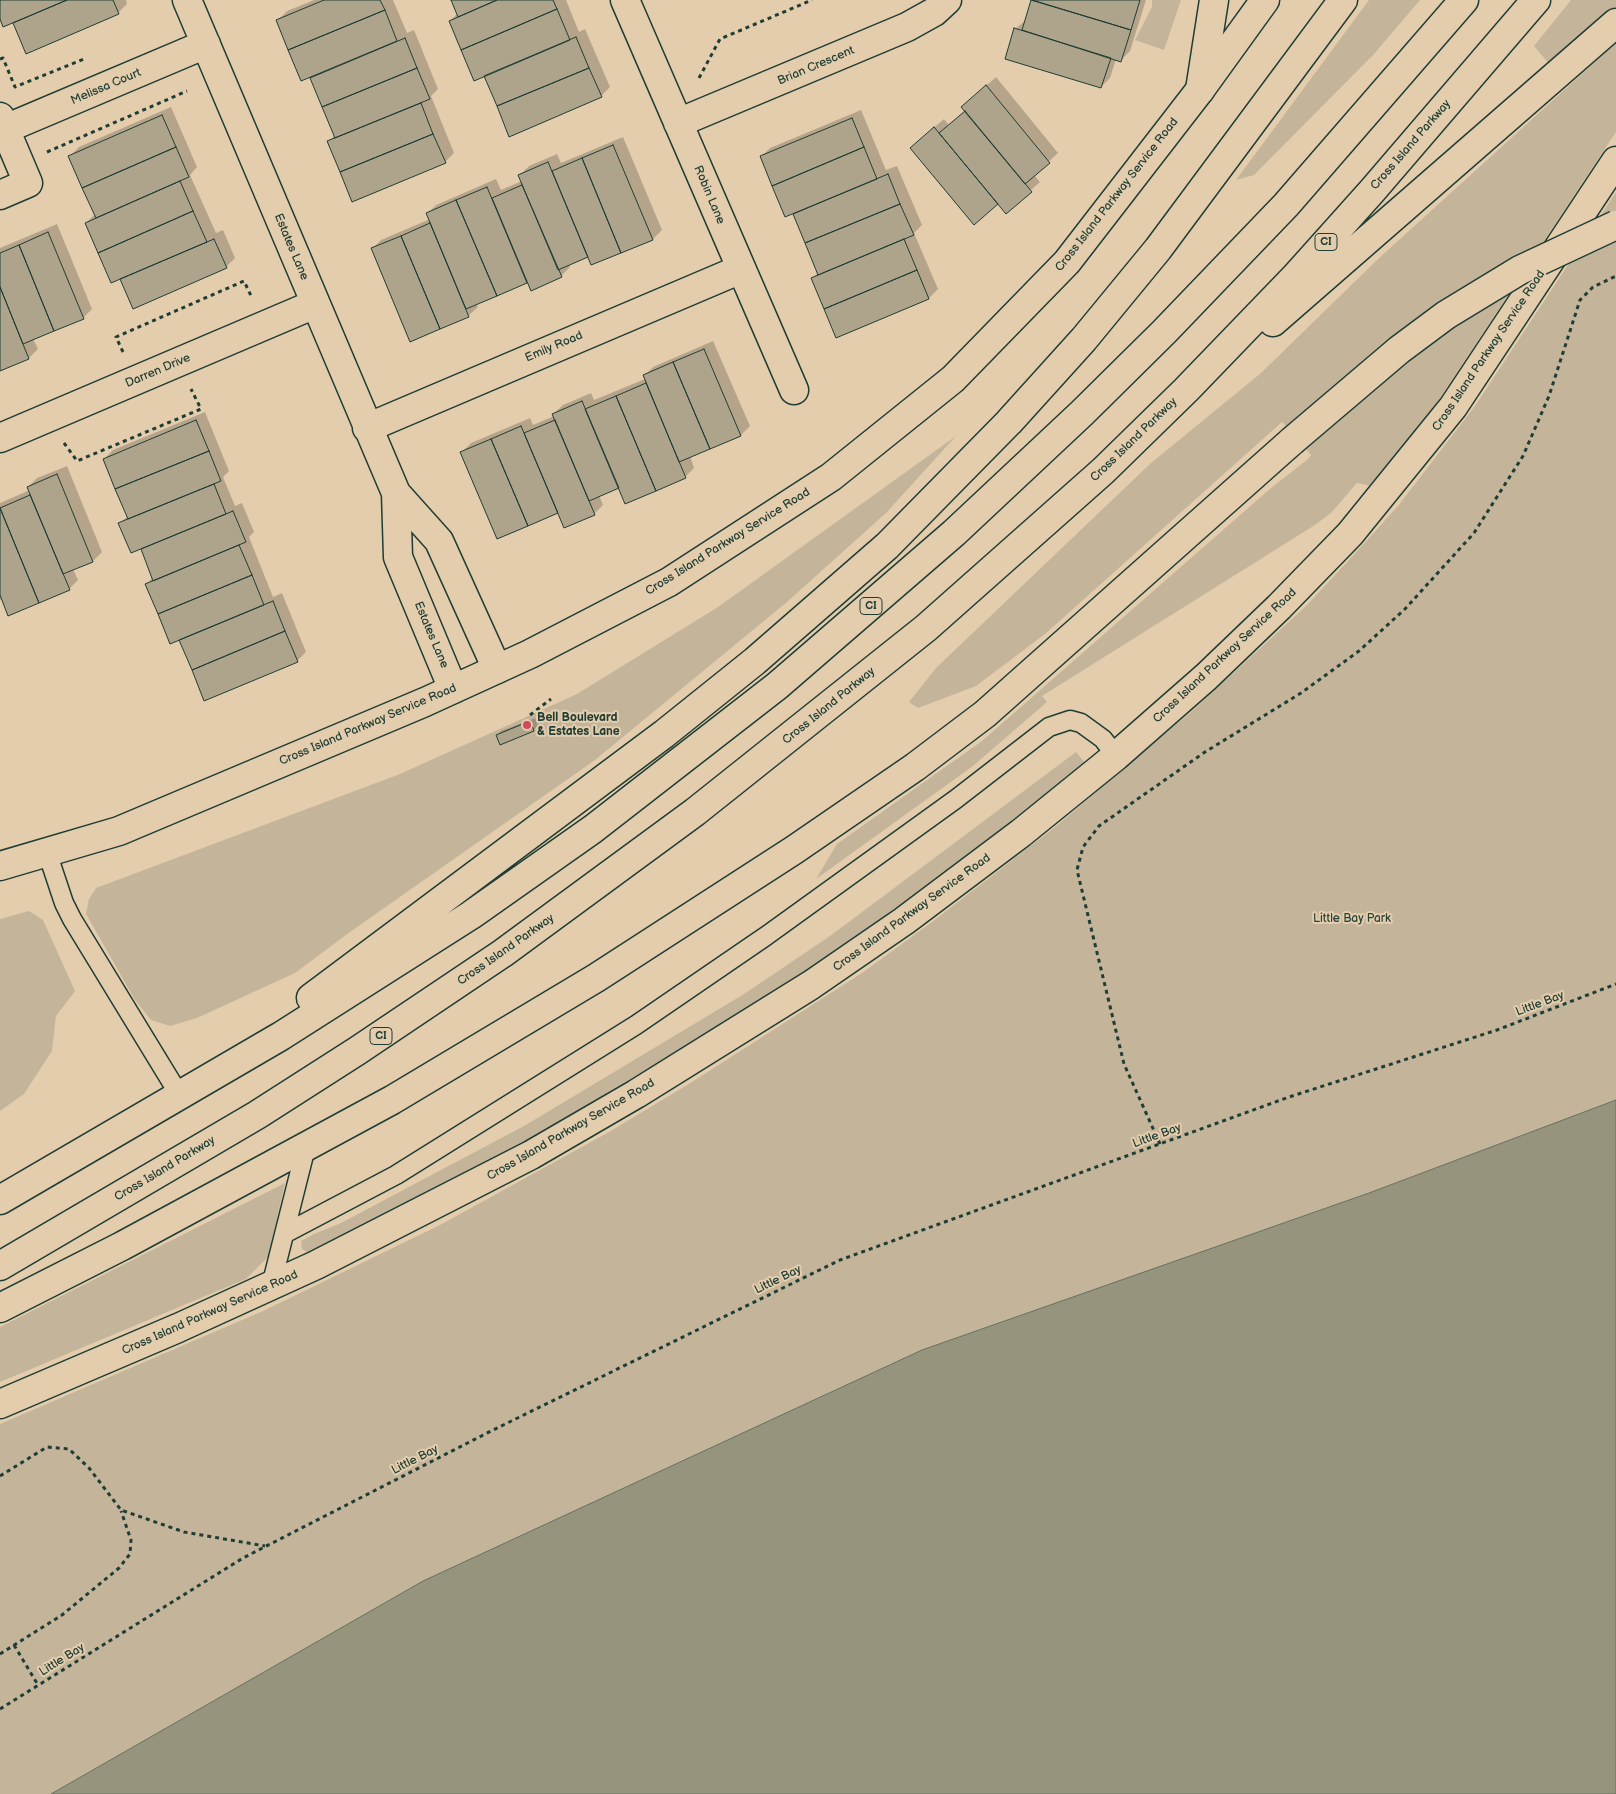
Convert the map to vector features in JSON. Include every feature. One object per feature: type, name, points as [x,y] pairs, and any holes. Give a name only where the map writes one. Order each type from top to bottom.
[{"type":"main road","name":"Estates Lane","points":[[188,0],[396,494],[439,541],[497,669]]},
{"type":"main road","name":"Robin Lane","points":[[625,0],[794,390]]},
{"type":"main road","name":"Brian Crescent","points":[[678,123],[907,27],[934,12],[948,0]]},
{"type":"main road","points":[[1200,90],[1214,0]]},
{"type":"main road","name":"Cross Island Parkway Service Road","points":[[0,866],[119,831],[497,669],[669,582],[831,477],[954,379],[1067,262],[1200,90],[1264,0]]},
{"type":"main road","points":[[180,1096],[664,734],[762,655],[887,546],[1009,422],[1084,339],[1170,234],[1343,0]]},
{"type":"main road","name":"CI","points":[[0,1200],[180,1096],[380,974],[546,864],[685,759],[822,649],[996,494],[1164,332],[1286,205],[1464,0]]},
{"type":"main road","name":"Cross Island Parkway","points":[[0,1266],[164,1170],[308,1082],[455,985],[560,912],[702,806],[835,703],[971,589],[1103,471],[1186,390],[1295,277],[1536,0]]},
{"type":"main road","points":[[1103,471],[1616,23]]},
{"type":"main road","name":"Melissa Court","points":[[0,195],[28,183],[3,123],[206,44]]},
{"type":"main road","name":"Cross Island Parkway Service Road","points":[[0,1404],[271,1286],[392,1227],[522,1160],[746,1026],[855,955],[937,897],[1027,828],[1116,756],[1237,648],[1302,584],[1370,510],[1453,407],[1616,162]]},
{"type":"main road","points":[[0,1308],[113,1251],[392,1100],[596,978],[754,877],[915,767],[985,714],[1292,441],[1399,350],[1446,315],[1520,270],[1616,225]]},
{"type":"main road","name":"Emily Road","points":[[367,428],[741,269]]},
{"type":"main road","name":"Darren Drive","points":[[0,438],[315,304]]},
{"type":"main road","name":"Estates Lane","points":[[396,494],[398,557],[453,689]]},
{"type":"lane","points":[[284,1234],[396,1175],[644,1020],[781,926],[956,799],[1049,728],[1070,720],[1081,723],[1098,734],[1116,756]]},
{"type":"lane","points":[[47,852],[60,894],[72,919],[180,1096]]},
{"type":"lane","points":[[271,1286],[306,1147]]},
{"type":"path","points":[[699,78],[720,39],[812,0]]},
{"type":"path","points":[[0,59],[2,58],[15,87],[87,58]]},
{"type":"path","points":[[42,155],[187,91]]},
{"type":"path","points":[[1160,1144],[1124,1064],[1077,870],[1083,847],[1099,826],[1205,752],[1301,694],[1359,650],[1405,609],[1474,533],[1523,456],[1549,396],[1580,300],[1593,287],[1616,276]]},
{"type":"path","points":[[126,359],[116,337],[244,281],[253,300],[259,298]]},
{"type":"path","points":[[54,446],[63,442],[77,461],[201,409],[190,388],[200,385]]},
{"type":"path","points":[[530,715],[551,699]]},
{"type":"path","name":"Little Bay","points":[[0,1709],[265,1546],[491,1431],[840,1260],[1289,1097],[1497,1030],[1616,984]]},
{"type":"path","points":[[0,1476],[46,1447],[69,1449],[89,1468],[121,1510],[132,1540],[130,1554],[119,1568],[62,1615],[0,1654]]},
{"type":"path","points":[[121,1510],[184,1532],[265,1546]]},
{"type":"path","points":[[14,1645],[38,1686]]},
{"type":"green space","points":[[1152,0],[1181,0],[1164,50],[1135,40],[1152,7]]},
{"type":"green space","points":[[1369,0],[1420,0],[1374,54],[1254,175],[1236,180]]},
{"type":"green space","points":[[1571,0],[1616,0],[1616,7],[1550,65],[1534,46]]},
{"type":"green space","points":[[1616,43],[1616,132],[1432,410],[1371,486],[1357,483],[1331,513],[1315,525],[1042,696],[1047,702],[973,766],[816,879],[837,844],[982,741],[1271,488],[1308,459],[1311,455],[1282,422],[1045,634],[976,686],[918,708],[909,702],[936,668],[1151,463],[1261,373],[1378,259]]},
{"type":"green space","name":"Little Bay Park","points":[[1616,192],[1616,1100],[1369,1193],[423,1581],[51,1794],[0,1794],[0,1424],[263,1311],[440,1225],[609,1132],[692,1082],[862,973],[932,922],[1055,827],[1191,712],[1306,606],[1398,506],[1475,406]]},
{"type":"green space","points":[[956,436],[886,513],[787,602],[595,760],[350,932],[295,973],[197,1018],[170,1026],[151,1020],[135,1000],[86,914],[89,899],[96,888],[400,774],[577,694],[718,607]]},
{"type":"green space","points":[[1076,752],[1085,763],[1030,807],[839,950],[750,1007],[533,1137],[308,1253],[302,1249],[301,1241],[341,1223],[524,1126],[744,994],[830,936]]},
{"type":"green space","points":[[29,911],[43,920],[75,991],[56,1016],[52,1051],[24,1094],[0,1111],[0,919]]},
{"type":"green space","points":[[285,1183],[268,1257],[246,1279],[0,1382],[0,1327]]},
{"type":"shaded area","points":[[1616,1100],[1616,1794],[51,1794],[423,1581],[922,1350],[1369,1193]]},
{"type":"building","points":[[0,0],[67,0],[3,27],[0,19]]},
{"type":"building","points":[[67,0],[113,0],[119,14],[26,54],[13,23]]},
{"type":"building","points":[[324,0],[380,0],[385,10],[288,50],[276,20]]},
{"type":"building","points":[[451,0],[497,0],[458,17]]},
{"type":"building","points":[[497,0],[553,0],[557,9],[461,50],[449,21]]},
{"type":"building","points":[[1031,0],[1131,30],[1121,62],[1022,30]]},
{"type":"building","points":[[1032,0],[1140,0],[1131,30]]},
{"type":"building","points":[[557,9],[570,40],[474,81],[461,50]]},
{"type":"building","points":[[385,10],[397,41],[301,81],[288,50]]},
{"type":"building","points":[[1014,28],[1111,58],[1101,88],[1005,59]]},
{"type":"building","points":[[576,37],[589,68],[497,106],[484,76]]},
{"type":"building","points":[[405,38],[417,68],[322,107],[310,78]]},
{"type":"building","points":[[417,68],[430,99],[335,138],[322,107]]},
{"type":"building","points":[[589,68],[602,97],[509,137],[497,106]]},
{"type":"building","points":[[986,85],[1050,163],[1025,184],[961,107]]},
{"type":"building","points":[[421,103],[433,134],[340,172],[327,141]]},
{"type":"building","points":[[965,111],[1032,192],[1006,214],[939,133]]},
{"type":"building","points":[[162,115],[176,147],[82,188],[68,156]]},
{"type":"building","points":[[852,118],[864,147],[772,186],[760,156]]},
{"type":"building","points":[[934,127],[998,204],[974,225],[910,148]]},
{"type":"building","points":[[433,134],[446,163],[352,202],[340,172]]},
{"type":"building","points":[[613,145],[653,240],[621,253],[582,158]]},
{"type":"building","points":[[176,147],[189,177],[96,218],[82,188]]},
{"type":"building","points":[[864,147],[877,179],[785,217],[772,186]]},
{"type":"building","points":[[582,158],[621,253],[591,265],[552,171]]},
{"type":"building","points":[[548,162],[588,257],[558,270],[518,175]]},
{"type":"building","points":[[888,174],[900,204],[805,243],[793,214]]},
{"type":"building","points":[[180,181],[193,211],[98,253],[85,223]]},
{"type":"building","points":[[522,185],[562,277],[531,291],[492,198]]},
{"type":"building","points":[[487,187],[527,283],[497,296],[456,200]]},
{"type":"building","points":[[456,200],[497,296],[466,309],[426,213]]},
{"type":"building","points":[[900,204],[914,235],[818,275],[805,243]]},
{"type":"building","points":[[193,211],[207,242],[111,283],[98,253]]},
{"type":"building","points":[[430,223],[469,317],[440,329],[401,236]]},
{"type":"building","points":[[48,232],[84,319],[54,331],[19,245]]},
{"type":"building","points":[[401,236],[440,329],[410,342],[371,248]]},
{"type":"building","points":[[214,239],[227,268],[133,309],[120,279]]},
{"type":"building","points":[[904,239],[917,270],[824,309],[811,278]]},
{"type":"building","points":[[19,245],[54,331],[23,344],[0,287],[0,253]]},
{"type":"building","points":[[917,270],[929,299],[836,338],[824,309]]},
{"type":"building","points":[[0,287],[29,359],[0,371]]},
{"type":"building","points":[[704,349],[741,436],[710,449],[673,362]]},
{"type":"building","points":[[673,362],[710,449],[679,462],[643,375]]},
{"type":"building","points":[[646,383],[686,478],[656,491],[616,396]]},
{"type":"building","points":[[616,396],[656,491],[625,504],[585,409]]},
{"type":"building","points":[[582,401],[619,488],[589,501],[552,414]]},
{"type":"building","points":[[196,420],[209,451],[115,489],[103,459]]},
{"type":"building","points":[[555,420],[595,515],[564,528],[524,433]]},
{"type":"building","points":[[521,426],[558,513],[528,526],[491,439]]},
{"type":"building","points":[[491,439],[528,526],[497,539],[460,452]]},
{"type":"building","points":[[209,451],[221,481],[128,519],[115,489]]},
{"type":"building","points":[[57,474],[93,562],[63,574],[27,487]]},
{"type":"building","points":[[214,484],[226,514],[131,553],[118,523]]},
{"type":"building","points":[[30,495],[70,590],[39,603],[0,508]]},
{"type":"building","points":[[0,508],[39,603],[8,616],[0,595]]},
{"type":"building","points":[[233,511],[246,542],[153,581],[141,549]]},
{"type":"building","points":[[239,545],[252,575],[158,614],[145,584]]},
{"type":"building","points":[[252,575],[264,605],[170,644],[158,614]]},
{"type":"building","points":[[273,601],[285,631],[192,670],[179,640]]},
{"type":"building","points":[[285,631],[298,662],[204,701],[192,670]]},
{"type":"building","points":[[530,721],[534,731],[500,745],[496,735]]},
{"type":"place","name":"Bell Boulevard & Estates Lane","points":[[527,725]]}]
